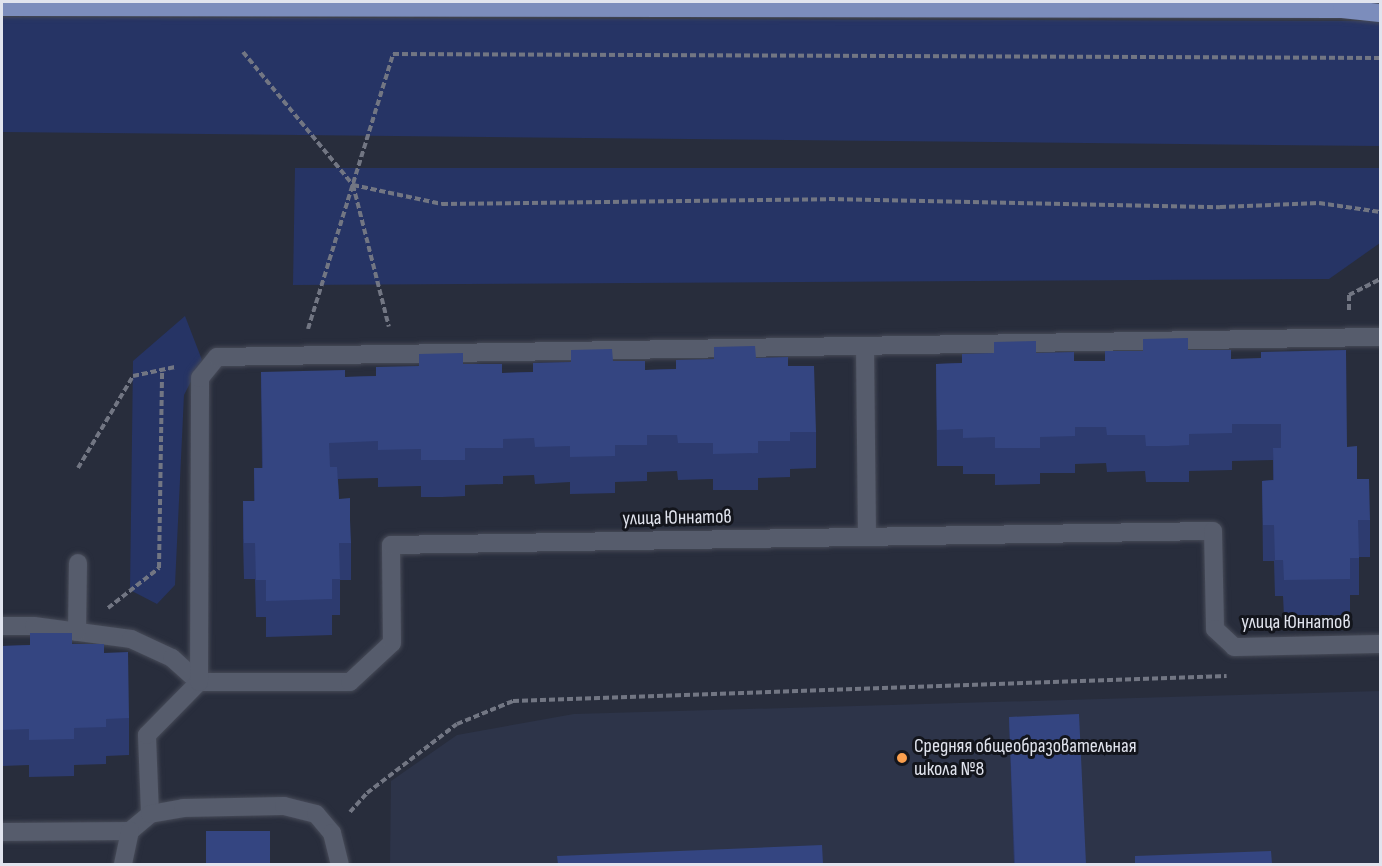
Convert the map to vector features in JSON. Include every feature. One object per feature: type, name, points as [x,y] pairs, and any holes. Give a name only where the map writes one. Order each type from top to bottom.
[{"type":"main road","points":[[2,7],[491,5],[1342,9],[1380,13]]},
{"type":"street","points":[[150,814],[147,735],[199,682],[200,378],[217,357],[1380,337]]},
{"type":"street","points":[[865,346],[867,537]]},
{"type":"street","name":"улица Юннатов","points":[[199,682],[350,682],[392,643],[391,545],[1213,531],[1215,629],[1234,646],[1380,644]]},
{"type":"street","points":[[77,632],[78,563]]},
{"type":"street","points":[[2,626],[131,639],[172,658],[199,682]]},
{"type":"street","points":[[123,864],[130,831],[150,814],[183,808],[284,806],[316,814],[332,833],[340,864]]},
{"type":"street","points":[[2,832],[130,831]]},
{"type":"path","points":[[243,52],[353,185],[396,354]]},
{"type":"path","points":[[300,356],[393,54],[1380,58]]},
{"type":"path","points":[[353,185],[442,204],[829,200],[1220,207],[1319,203],[1380,212]]},
{"type":"path","points":[[1347,338],[1349,295],[1380,279]]},
{"type":"path","points":[[78,468],[133,376],[217,357]]},
{"type":"path","points":[[77,632],[159,567],[162,370]]},
{"type":"path","points":[[332,833],[367,793],[414,755],[457,724],[513,701],[1238,675]]},
{"type":"shaded area","points":[[2,17],[1380,21],[1380,146],[2,132]]},
{"type":"shaded area","points":[[295,168],[1380,168],[1380,243],[1329,279],[293,285]]},
{"type":"shaded area","points":[[185,316],[202,360],[184,395],[175,585],[157,604],[130,590],[133,361]]},
{"type":"shaded area","name":"Средняя общеобразовательная школа №8","points":[[1380,691],[1380,864],[390,864],[391,781],[457,735],[574,714]]},
{"type":"building","points":[[1188,338],[1188,350],[1231,350],[1231,359],[1261,358],[1261,352],[1346,350],[1347,447],[1357,446],[1357,479],[1369,479],[1370,520],[1358,520],[1359,558],[1350,558],[1350,579],[1284,580],[1283,560],[1275,560],[1274,525],[1263,525],[1262,481],[1274,480],[1273,448],[1281,448],[1281,424],[1232,424],[1232,433],[1189,434],[1189,445],[1168,446],[1146,446],[1145,435],[1107,435],[1106,427],[1075,427],[1075,436],[1040,437],[1040,448],[995,448],[995,437],[963,438],[963,429],[937,430],[936,364],[962,363],[962,354],[994,353],[994,342],[1036,341],[1036,353],[1074,352],[1074,361],[1105,361],[1105,351],[1143,351],[1143,339]]},
{"type":"building","points":[[755,346],[756,358],[788,357],[788,366],[814,366],[816,432],[790,432],[790,441],[758,441],[758,453],[713,454],[713,443],[678,443],[677,435],[647,435],[647,445],[615,445],[615,456],[570,457],[570,446],[535,447],[534,438],[503,439],[503,448],[465,448],[465,460],[421,460],[421,449],[378,450],[378,441],[329,443],[330,467],[337,467],[339,499],[350,498],[351,543],[339,543],[340,579],[332,579],[332,599],[266,601],[266,580],[256,580],[255,543],[244,543],[243,501],[255,501],[254,468],[263,468],[261,372],[345,370],[345,377],[376,376],[376,367],[419,366],[419,354],[463,353],[463,364],[502,364],[502,373],[533,372],[533,363],[571,362],[571,350],[612,349],[613,361],[645,361],[645,370],[676,369],[676,360],[714,359],[714,347]]},
{"type":"building","points":[[30,633],[72,633],[72,644],[104,644],[104,653],[128,652],[129,718],[106,719],[106,727],[74,728],[74,739],[29,740],[29,729],[2,730],[2,646],[30,645]]},
{"type":"building","points":[[1079,714],[1086,864],[1015,864],[1009,717]]},
{"type":"building","points":[[206,831],[270,831],[270,864],[206,864]]},
{"type":"building","points":[[822,845],[823,864],[558,864],[557,856]]},
{"type":"building","points":[[1271,851],[1272,864],[1135,864],[1135,856]]},
{"type":"place","name":"Средняя общеобразовательная школа №8","points":[[902,758]]}]
